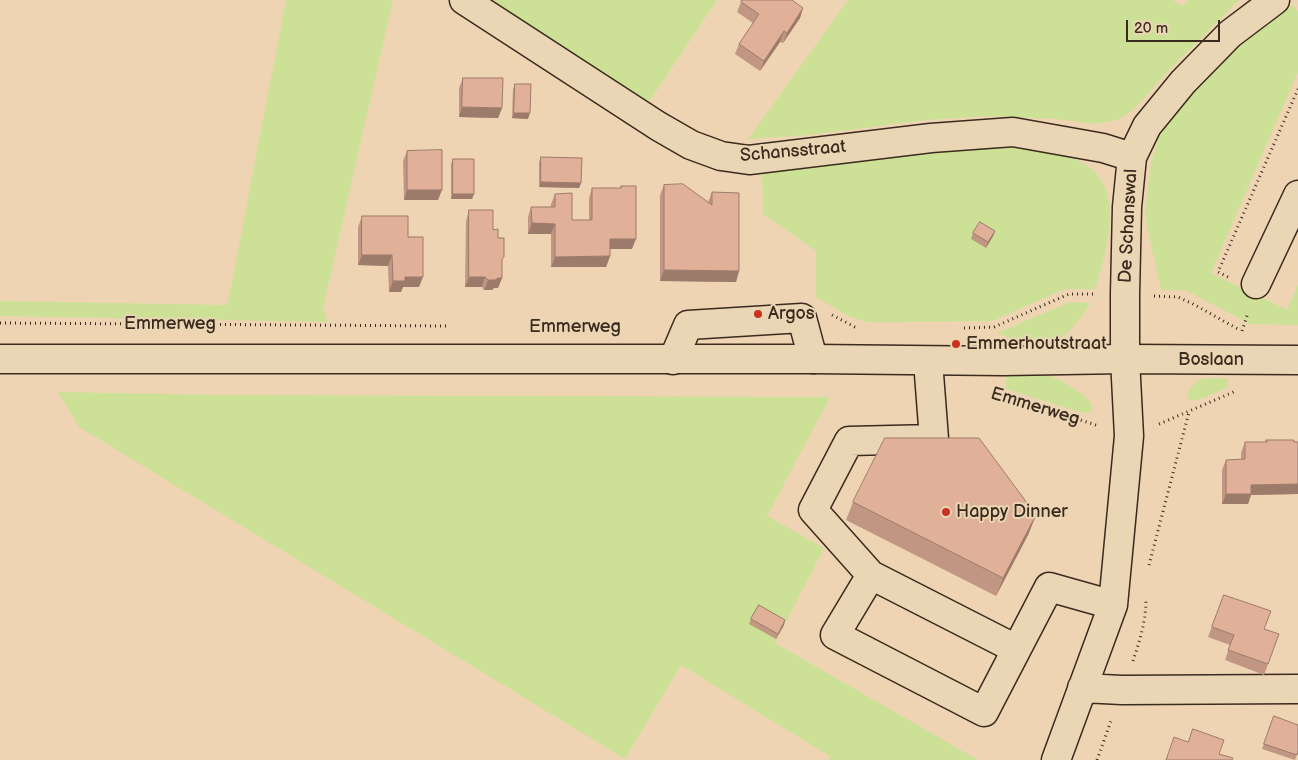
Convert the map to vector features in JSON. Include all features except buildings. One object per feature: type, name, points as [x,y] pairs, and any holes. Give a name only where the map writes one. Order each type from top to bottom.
[{"type":"street","name":"Schansstraat","points":[[464,0],[658,126],[691,145],[721,156],[749,160],[931,138],[1013,132],[1103,148],[1132,157]]},
{"type":"street","name":"De Schanswal","points":[[1125,359],[1127,207],[1132,157],[1147,126],[1184,82],[1230,34],[1275,0]]},
{"type":"street","points":[[1245,282],[1298,195]]},
{"type":"street","points":[[673,360],[688,325],[802,318],[813,359]]},
{"type":"street","name":"Emmerweg","points":[[0,359],[813,359],[1003,361],[1125,359]]},
{"type":"street","points":[[1056,760],[1112,605],[1130,436],[1125,359]]},
{"type":"street","name":"Boslaan","points":[[1125,359],[1298,360]]},
{"type":"street","points":[[928,361],[934,440],[849,440],[813,510],[871,574],[1016,649]]},
{"type":"street","points":[[871,574],[836,635],[984,712],[1049,587],[1112,605]]},
{"type":"street","points":[[1082,688],[1122,690],[1298,689]]},
{"type":"path","points":[[1245,282],[1218,272],[1298,89]]},
{"type":"path","points":[[956,328],[994,327],[1069,294],[1125,294]]},
{"type":"path","name":"Boslaan","points":[[1125,294],[1178,297],[1242,331]]},
{"type":"path","points":[[832,315],[855,327],[864,327]]},
{"type":"path","name":"Emmerweg","points":[[0,323],[447,326]]},
{"type":"path","name":"Boslaan","points":[[1189,412],[1236,391]]},
{"type":"path","name":"Emmerweg","points":[[992,392],[1130,436]]},
{"type":"green space","points":[[286,0],[393,0],[323,308],[328,322],[0,316],[0,301],[227,305]]},
{"type":"green space","points":[[486,0],[717,0],[647,105]]},
{"type":"green space","points":[[848,0],[1172,0],[1182,6],[1189,0],[1239,0],[1170,69],[1135,108],[1119,119],[1096,124],[1056,119],[987,116],[927,120],[809,135],[748,139]]},
{"type":"green space","points":[[1291,4],[1298,11],[1298,72],[1211,273],[1287,310],[1298,285],[1298,325],[1250,324],[1185,290],[1161,290],[1145,211],[1151,162],[1158,139],[1171,118],[1195,89],[1229,55]]},
{"type":"green space","points":[[991,142],[1064,155],[1084,164],[1099,177],[1109,202],[1110,216],[1103,263],[1095,289],[1065,289],[992,321],[866,322],[848,316],[816,297],[816,251],[763,214],[762,170]]},
{"type":"green space","points":[[1070,302],[1091,303],[1068,332],[1052,344],[1044,347],[1035,347],[997,333]]},
{"type":"green space","points":[[1006,376],[1051,376],[1083,395],[1091,403],[1092,411],[1083,413],[1006,389]]},
{"type":"green space","points":[[1206,378],[1228,378],[1228,387],[1197,400],[1187,399],[1193,385]]},
{"type":"green space","points":[[58,392],[226,395],[830,397],[767,516],[824,548],[775,643],[978,760],[829,760],[831,757],[681,665],[625,759],[79,427]]},
{"type":"place","name":"Argos","points":[[758,314]]},
{"type":"place","name":"Emmerhoutstraat","points":[[956,344]]},
{"type":"place","name":"Happy Dinner","points":[[946,512]]}]
